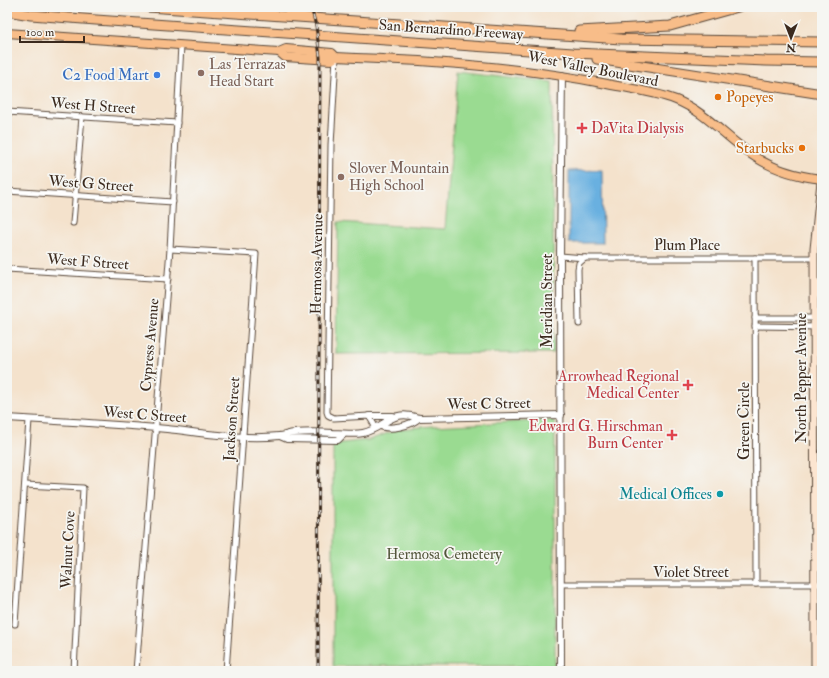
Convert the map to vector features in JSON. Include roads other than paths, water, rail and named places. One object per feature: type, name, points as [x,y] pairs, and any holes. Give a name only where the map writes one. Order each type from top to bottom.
[{"type":"highway","name":"San Bernardino Freeway","points":[[148,7],[621,39],[822,42]]},
{"type":"highway","points":[[528,32],[670,26],[738,7]]},
{"type":"highway","name":"San Bernardino Freeway","points":[[7,11],[31,15],[89,20],[573,53],[766,62],[822,62]]},
{"type":"highway","points":[[573,53],[601,60],[822,94]]},
{"type":"main road","name":"West Valley Boulevard","points":[[7,33],[279,52],[286,49],[332,53],[336,57],[482,65],[562,75],[636,89],[675,100],[712,122],[758,159],[798,175],[822,177]]},
{"type":"main road","name":"North Pepper Avenue","points":[[821,670],[815,665],[818,584],[818,318],[814,282],[814,258],[822,177]]},
{"type":"main road","points":[[814,282],[818,287],[822,300]]},
{"type":"street","name":"Cypress Avenue","points":[[136,671],[154,428],[168,279],[180,45]]},
{"type":"street","name":"Hermosa Avenue","points":[[336,57],[331,145],[327,412],[328,415],[334,418],[368,416]]},
{"type":"street","name":"Meridian Street","points":[[561,671],[560,256],[562,75]]},
{"type":"street","name":"West H Street","points":[[7,112],[177,123]]},
{"type":"street","points":[[73,223],[82,117]]},
{"type":"street","name":"West G Street","points":[[7,191],[173,202]]},
{"type":"street","name":"Jackson Street","points":[[170,249],[256,254],[226,671]]},
{"type":"street","name":"Plum Place","points":[[560,256],[585,258],[814,258]]},
{"type":"street","points":[[579,324],[578,269],[579,263],[585,258]]},
{"type":"street","name":"Green Circle","points":[[755,258],[756,584]]},
{"type":"street","name":"West F Street","points":[[7,269],[168,279]]},
{"type":"street","points":[[756,318],[818,318]]},
{"type":"street","points":[[756,326],[818,327]]},
{"type":"street","name":"West C Street","points":[[7,418],[154,428],[243,436],[280,436],[292,433],[336,433],[343,435],[364,433],[378,427],[390,417],[397,416],[413,416],[419,418],[560,415]]},
{"type":"street","points":[[368,416],[397,416]]},
{"type":"street","points":[[368,416],[378,427]]},
{"type":"street","name":"West C Street","points":[[378,427],[386,428],[413,423],[419,418]]},
{"type":"street","points":[[15,624],[29,420]]},
{"type":"street","name":"Walnut Cove","points":[[25,485],[83,488],[74,671]]},
{"type":"street","name":"Violet Street","points":[[561,584],[818,584]]},
{"type":"water","points":[[602,170],[603,243],[569,243],[569,171]]},
{"type":"railway","points":[[311,7],[316,26],[320,57],[318,671]]},
{"type":"place","name":"Las Terrazas Head Start","points":[[201,73]]},
{"type":"place","name":"C2 Food Mart","points":[[157,75]]},
{"type":"place","name":"Popeyes","points":[[718,97]]},
{"type":"place","name":"DaVita Dialysis","points":[[582,128]]},
{"type":"place","name":"Starbucks","points":[[802,148]]},
{"type":"place","name":"Slover Mountain High School","points":[[341,177]]},
{"type":"place","name":"Arrowhead Regional Medical Center","points":[[688,385]]},
{"type":"place","name":"Edward G. Hirschman Burn Center","points":[[672,435]]},
{"type":"place","name":"Medical Offices","points":[[720,494]]},
{"type":"park label","name":"Hermosa Cemetery","points":[[444,554]]}]
